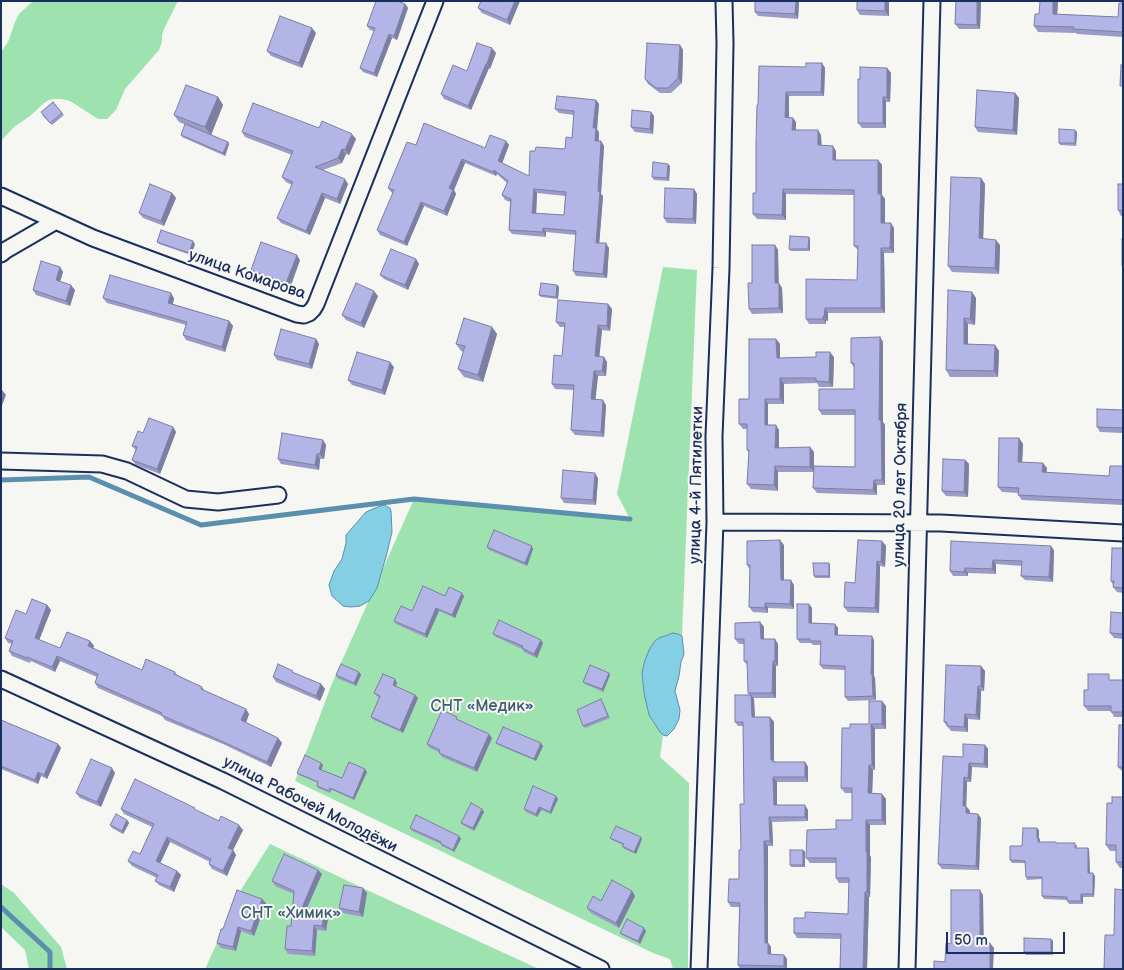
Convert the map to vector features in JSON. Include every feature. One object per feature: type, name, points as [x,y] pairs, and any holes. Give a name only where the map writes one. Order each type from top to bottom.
[{"type":"street","name":"улица Комарова","points":[[1,196],[93,238],[298,314],[304,315],[309,313],[316,304],[435,1]]},
{"type":"street","name":"улица 4-й Пятилетки","points":[[699,969],[715,522],[714,436],[721,268],[725,53],[724,1]]},
{"type":"street","name":"улица 20 лет Октября","points":[[907,969],[932,1]]},
{"type":"street","points":[[1,254],[56,221]]},
{"type":"street","points":[[1,461],[102,464],[127,471],[186,499],[218,502],[278,495]]},
{"type":"street","points":[[715,522],[918,522],[1123,533]]},
{"type":"street","name":"улица Рабочей Молодёжи","points":[[1,679],[223,781],[601,969]]},
{"type":"green space","points":[[33,1],[178,1],[164,29],[159,50],[125,89],[116,110],[107,119],[98,119],[70,101],[61,99],[49,100],[14,127],[1,141],[1,52],[8,42],[19,14]]},
{"type":"green space","name":"СНТ «Медик»","points":[[663,267],[697,270],[682,636],[668,634],[655,641],[645,660],[642,678],[649,715],[663,735],[660,757],[689,783],[688,969],[673,969],[670,959],[653,953],[295,781],[333,681],[414,499],[630,519],[617,494]]},
{"type":"green space","name":"СНТ «Химик»","points":[[270,844],[539,969],[205,969],[242,888]]},
{"type":"green space","points":[[1,884],[14,893],[61,947],[67,969],[29,969],[25,950],[1,927]]},
{"type":"water","points":[[384,505],[390,508],[391,511],[392,532],[377,588],[369,601],[360,606],[343,606],[332,596],[329,585],[334,571],[342,559],[346,535],[366,512]]},
{"type":"water","points":[[673,633],[682,636],[684,654],[675,691],[680,710],[679,719],[674,729],[667,736],[660,732],[649,715],[642,673],[645,660],[655,641]]},
{"type":"building","points":[[376,1],[398,1],[405,4],[394,36],[389,34],[374,73],[360,68],[375,28],[367,26]]},
{"type":"building","points":[[481,1],[515,1],[507,20],[478,8]]},
{"type":"building","points":[[755,1],[796,1],[795,14],[755,12]]},
{"type":"building","points":[[857,1],[885,1],[885,11],[857,10]]},
{"type":"building","points":[[956,1],[977,1],[977,25],[955,24]]},
{"type":"building","points":[[1040,1],[1053,1],[1053,14],[1118,17],[1119,3],[1123,3],[1123,32],[1073,29],[1074,27],[1034,26],[1035,14],[1039,14]]},
{"type":"building","points":[[280,16],[312,28],[299,63],[267,51]]},
{"type":"building","points":[[477,43],[492,48],[468,106],[441,94],[453,65],[467,71]]},
{"type":"building","points":[[647,43],[680,45],[678,78],[668,88],[656,88],[645,79]]},
{"type":"building","points":[[806,63],[822,63],[821,92],[786,92],[785,117],[793,118],[792,130],[818,130],[818,145],[833,146],[833,160],[878,160],[878,194],[881,194],[881,223],[891,223],[890,248],[881,248],[881,308],[825,308],[823,319],[806,319],[806,279],[857,280],[858,246],[854,246],[854,190],[783,189],[782,215],[753,214],[753,193],[756,193],[759,66],[806,67]]},
{"type":"building","points":[[1121,65],[1123,65],[1123,86],[1120,86]]},
{"type":"building","points":[[860,67],[887,68],[887,97],[883,97],[883,123],[858,123],[858,79],[860,79]]},
{"type":"building","points":[[186,85],[218,97],[205,127],[174,115]]},
{"type":"building","points":[[977,90],[1015,93],[1013,130],[975,127]]},
{"type":"building","points":[[557,96],[596,100],[593,128],[596,128],[595,141],[601,141],[596,243],[606,243],[603,274],[573,271],[576,231],[543,228],[543,232],[509,230],[511,199],[502,195],[508,181],[494,170],[493,172],[462,159],[449,188],[453,190],[444,211],[421,202],[404,242],[377,230],[394,190],[388,188],[407,142],[416,145],[424,123],[485,148],[490,135],[506,141],[498,161],[529,176],[530,151],[535,151],[536,147],[565,149],[566,137],[572,138],[574,111],[555,109]],"holes":[[[534,189],[566,192],[564,215],[532,213]]]},
{"type":"building","points":[[53,102],[62,113],[50,123],[41,112]]},
{"type":"building","points":[[253,103],[319,128],[322,121],[352,134],[345,150],[342,149],[338,158],[315,167],[345,179],[337,199],[322,193],[306,231],[277,218],[293,182],[282,177],[293,151],[242,132]]},
{"type":"building","points":[[632,110],[651,112],[650,129],[631,127]]},
{"type":"building","points":[[185,124],[228,142],[223,153],[181,135]]},
{"type":"building","points":[[1059,129],[1075,130],[1075,143],[1059,143]]},
{"type":"building","points":[[653,162],[668,164],[667,178],[652,177]]},
{"type":"building","points":[[951,177],[981,178],[979,238],[996,240],[995,268],[948,266]]},
{"type":"building","points":[[150,184],[172,193],[161,221],[139,213]]},
{"type":"building","points":[[1118,184],[1123,184],[1123,211],[1118,210]]},
{"type":"building","points":[[665,188],[694,189],[693,219],[664,218]]},
{"type":"building","points":[[161,230],[193,241],[189,253],[157,242]]},
{"type":"building","points":[[790,236],[809,237],[808,249],[789,249]]},
{"type":"building","points":[[1123,239],[1123,266],[1122,266]]},
{"type":"building","points":[[261,242],[297,255],[286,283],[251,270]]},
{"type":"building","points":[[752,245],[775,245],[775,283],[779,283],[779,308],[749,309],[748,283],[752,283]]},
{"type":"building","points":[[391,249],[416,259],[405,285],[380,275]]},
{"type":"building","points":[[41,261],[60,267],[56,280],[71,285],[66,301],[33,290]]},
{"type":"building","points":[[110,275],[171,293],[168,303],[229,321],[222,347],[183,335],[187,322],[103,298]]},
{"type":"building","points":[[356,283],[374,291],[361,323],[342,315]]},
{"type":"building","points":[[541,283],[557,285],[556,297],[539,295]]},
{"type":"building","points":[[948,290],[972,292],[970,319],[964,318],[964,344],[995,345],[994,371],[946,370]]},
{"type":"building","points":[[558,300],[608,304],[607,326],[598,325],[595,356],[604,357],[602,371],[594,371],[591,399],[603,400],[601,432],[571,430],[574,385],[552,384],[554,355],[562,356],[565,323],[556,322]]},
{"type":"building","points":[[464,318],[492,327],[478,375],[458,369],[465,346],[456,344]]},
{"type":"building","points":[[281,329],[316,339],[309,364],[274,355]]},
{"type":"building","points":[[880,337],[879,420],[881,420],[882,480],[874,480],[873,490],[813,488],[814,466],[855,467],[855,410],[819,410],[819,389],[854,389],[854,363],[851,363],[851,338]]},
{"type":"building","points":[[749,339],[776,339],[777,358],[816,357],[816,352],[830,352],[829,382],[816,381],[816,378],[780,378],[780,399],[765,399],[765,425],[776,425],[775,448],[810,447],[810,467],[775,466],[774,485],[747,484],[749,450],[747,450],[747,424],[739,424],[739,399],[749,399]]},
{"type":"building","points":[[357,352],[390,362],[382,390],[348,380]]},
{"type":"building","points":[[1097,409],[1123,410],[1123,428],[1097,427]]},
{"type":"building","points":[[149,418],[173,427],[157,469],[132,460],[137,447],[132,446],[138,431],[143,433]]},
{"type":"building","points":[[282,433],[323,440],[315,465],[278,459]]},
{"type":"building","points":[[999,438],[1019,438],[1018,462],[1043,463],[1042,472],[1109,476],[1110,466],[1123,466],[1123,500],[1018,495],[1019,488],[998,487]]},
{"type":"building","points":[[943,459],[965,460],[964,492],[942,491]]},
{"type":"building","points":[[563,470],[595,473],[593,500],[561,498]]},
{"type":"building","points":[[494,530],[532,546],[525,563],[487,547]]},
{"type":"building","points":[[780,540],[781,580],[791,580],[790,604],[765,603],[765,608],[749,607],[750,565],[747,565],[747,541]]},
{"type":"building","points":[[858,540],[882,541],[881,562],[877,561],[875,608],[844,607],[845,582],[855,583]]},
{"type":"building","points":[[951,541],[1051,546],[1049,577],[1021,576],[1022,561],[993,560],[992,569],[965,568],[964,572],[950,571]]},
{"type":"building","points":[[1112,548],[1123,548],[1123,588],[1113,587],[1114,581],[1111,581]]},
{"type":"building","points":[[813,563],[829,563],[829,576],[814,576]]},
{"type":"building","points":[[423,586],[445,596],[449,587],[462,593],[452,615],[436,608],[425,634],[394,621],[401,606],[412,611]]},
{"type":"building","points":[[32,599],[47,605],[35,638],[60,648],[67,632],[90,641],[88,646],[142,670],[146,659],[175,672],[174,674],[202,687],[201,689],[246,709],[241,720],[278,738],[267,762],[161,715],[162,713],[95,683],[98,674],[57,656],[52,667],[9,651],[13,641],[5,638],[16,610],[26,614]]},
{"type":"building","points":[[797,604],[809,604],[809,623],[835,624],[835,635],[872,636],[871,674],[873,696],[845,697],[845,666],[820,665],[821,641],[797,639]]},
{"type":"building","points":[[1111,612],[1123,613],[1123,634],[1110,633]]},
{"type":"building","points":[[499,620],[541,640],[534,654],[522,648],[523,646],[493,634]]},
{"type":"building","points":[[760,622],[761,639],[775,639],[772,693],[748,693],[747,661],[744,661],[744,639],[735,639],[735,623]]},
{"type":"building","points":[[278,664],[321,684],[316,696],[273,677]]},
{"type":"building","points":[[341,664],[359,672],[354,683],[336,675]]},
{"type":"building","points":[[590,665],[609,673],[602,689],[583,682]]},
{"type":"building","points":[[946,665],[981,666],[981,686],[978,686],[976,715],[965,714],[964,727],[947,726],[947,722],[944,722]]},
{"type":"building","points":[[383,674],[395,679],[393,685],[415,695],[400,730],[371,717],[380,696],[374,693]]},
{"type":"building","points":[[1088,674],[1109,674],[1109,680],[1123,680],[1123,712],[1111,712],[1111,706],[1084,706],[1084,690],[1088,690]]},
{"type":"building","points":[[735,695],[751,695],[752,717],[770,717],[771,760],[773,762],[805,762],[805,777],[773,777],[774,805],[805,805],[805,817],[769,817],[770,841],[764,841],[765,943],[768,943],[768,954],[784,955],[784,966],[738,965],[740,903],[728,902],[729,879],[739,879],[739,850],[741,850],[740,804],[744,804],[743,722],[735,722]]},
{"type":"building","points":[[601,699],[608,716],[583,726],[577,710]]},
{"type":"building","points":[[869,701],[882,701],[882,724],[871,724],[872,765],[869,765],[868,793],[882,794],[882,820],[866,820],[867,892],[865,892],[863,969],[840,969],[841,934],[794,933],[794,918],[805,918],[805,912],[848,914],[849,878],[836,878],[836,858],[806,858],[807,830],[836,829],[836,820],[852,820],[852,788],[841,788],[842,728],[850,728],[850,724],[869,724]]},
{"type":"building","points":[[442,710],[457,717],[456,719],[489,734],[474,768],[439,753],[440,750],[427,744]]},
{"type":"building","points":[[1,720],[58,744],[44,775],[38,772],[35,780],[1,766]]},
{"type":"building","points":[[1119,725],[1123,725],[1123,767],[1118,767]]},
{"type":"building","points":[[503,727],[541,743],[534,759],[496,743]]},
{"type":"building","points":[[963,744],[985,745],[984,764],[969,763],[968,778],[964,777],[963,806],[966,806],[966,813],[978,814],[976,866],[938,864],[943,756],[963,757]]},
{"type":"building","points":[[305,755],[321,763],[319,769],[342,778],[349,762],[365,769],[353,798],[330,788],[329,791],[317,786],[318,782],[297,773]]},
{"type":"building","points":[[91,759],[112,768],[97,802],[76,793]]},
{"type":"building","points":[[135,779],[219,821],[221,816],[239,825],[228,848],[233,850],[223,871],[209,864],[211,859],[167,837],[156,861],[177,871],[170,887],[155,881],[158,875],[128,861],[133,851],[140,854],[154,824],[121,809]]},
{"type":"building","points":[[533,786],[556,796],[550,812],[539,807],[536,814],[524,809]]},
{"type":"building","points":[[1112,797],[1123,797],[1123,862],[1116,862],[1116,845],[1106,845],[1107,803],[1112,803]]},
{"type":"building","points":[[471,803],[482,809],[473,828],[461,823]]},
{"type":"building","points":[[116,814],[127,820],[122,831],[110,825]]},
{"type":"building","points":[[416,815],[459,836],[453,850],[441,844],[441,842],[410,828]]},
{"type":"building","points":[[616,826],[641,837],[634,852],[622,846],[624,844],[610,838]]},
{"type":"building","points":[[1023,828],[1037,828],[1038,842],[1075,843],[1075,848],[1088,848],[1088,873],[1093,873],[1093,894],[1081,894],[1081,901],[1067,901],[1067,897],[1042,896],[1042,877],[1026,877],[1025,861],[1010,860],[1010,846],[1022,846]]},
{"type":"building","points":[[790,850],[803,850],[803,865],[790,865]]},
{"type":"building","points":[[284,854],[318,870],[301,910],[324,914],[322,926],[314,925],[312,951],[285,949],[287,926],[291,926],[294,891],[272,881]]},
{"type":"building","points":[[612,880],[632,891],[616,923],[587,908],[593,896],[601,901]]},
{"type":"building","points":[[344,885],[363,888],[359,912],[339,908]]},
{"type":"building","points":[[1115,889],[1123,890],[1123,969],[1104,969],[1105,935],[1114,935]]},
{"type":"building","points":[[237,890],[262,899],[251,931],[238,927],[233,947],[217,943]]},
{"type":"building","points":[[951,890],[980,890],[980,943],[990,943],[990,969],[934,969],[934,961],[945,962],[946,943],[951,944]]},
{"type":"building","points":[[627,919],[644,928],[638,941],[620,933]]},
{"type":"building","points":[[1024,938],[1051,939],[1051,952],[1024,952]]},
{"type":"waterway","points":[[1,480],[89,477],[201,525],[414,499],[630,519]]},
{"type":"waterway","points":[[1,907],[50,952],[50,969]]}]
